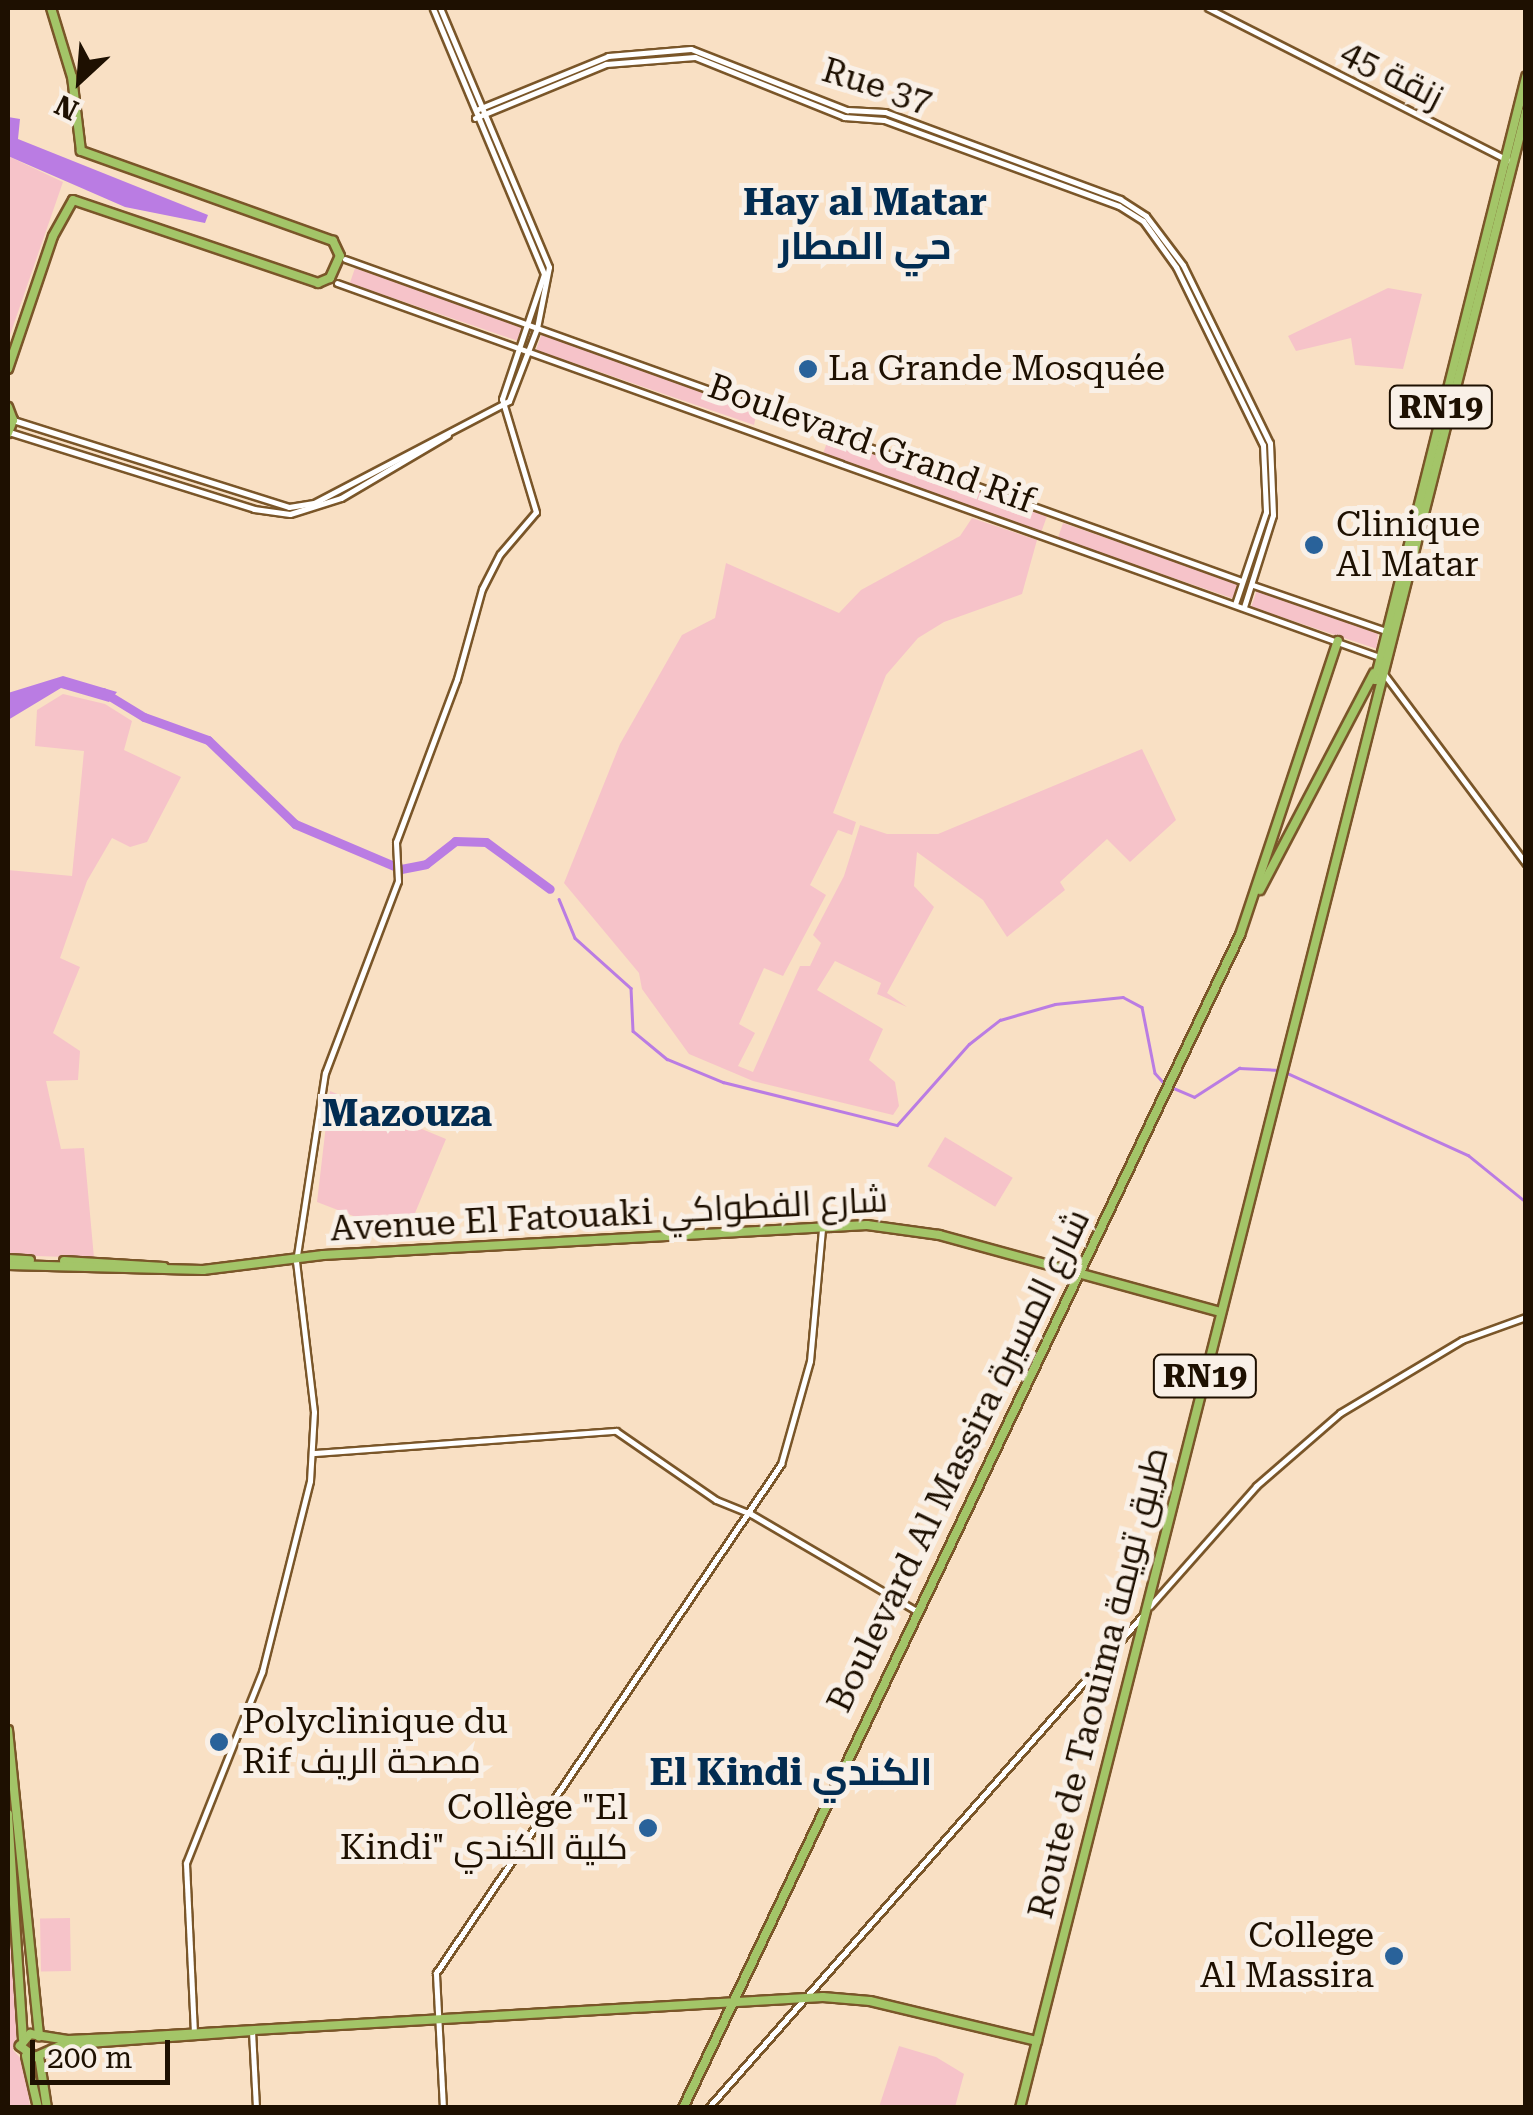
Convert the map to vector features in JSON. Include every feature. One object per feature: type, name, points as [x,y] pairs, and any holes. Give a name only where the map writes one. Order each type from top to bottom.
[{"type":"main road","points":[[8,369],[62,215],[71,201],[318,283],[330,278],[340,256],[333,241],[84,152],[51,8]]},
{"type":"main road","name":"RN19","points":[[1381,657],[1526,76]]},
{"type":"main road","name":"RN19","points":[[1508,160],[1526,110]]},
{"type":"main road","points":[[8,408],[12,420],[8,433]]},
{"type":"main road","name":"Boulevard Al Massira شارع المسيرة","points":[[1259,891],[1338,641]]},
{"type":"main road","name":"Route de Taouima طريق تويمة","points":[[1020,2108],[1280,1080],[1381,657]]},
{"type":"main road","name":"Boulevard Al Massira شارع المسيرة","points":[[683,2108],[1259,891],[1378,670]]},
{"type":"main road","name":"Avenue El Fatouaki شارع الفطواكي","points":[[8,1262],[168,1269],[822,1226],[940,1236],[1078,1277],[1221,1312]]},
{"type":"main road","points":[[8,1730],[47,2108]]},
{"type":"main road","points":[[8,1814],[23,2038],[38,2108]]},
{"type":"main road","points":[[26,2056],[62,2045],[806,1997],[870,2001],[1037,2041]]},
{"type":"main road","points":[[23,2038],[194,2036]]},
{"type":"street","points":[[8,433],[266,512],[307,513],[504,405],[537,328],[550,267],[436,8]]},
{"type":"street","name":"زنقة 45","points":[[1208,8],[1508,160]]},
{"type":"street","name":"Rue 37","points":[[529,325],[544,274],[475,118],[479,111],[606,64],[695,57],[844,118],[884,120],[1048,178],[1144,219]]},
{"type":"street","points":[[1144,219],[1182,278],[1263,445],[1268,498],[1235,604]]},
{"type":"street","points":[[1144,219],[1183,264],[1270,444],[1273,515],[1244,607]]},
{"type":"street","name":"Boulevard Grand Rif","points":[[346,259],[1388,632]]},
{"type":"street","name":"Boulevard Grand Rif","points":[[337,283],[1381,657]]},
{"type":"street","points":[[194,2036],[186,1863],[262,1672],[314,1452],[296,1258],[335,1034],[398,872],[406,810],[457,679],[487,578],[536,512],[504,405],[529,325]]},
{"type":"street","points":[[12,420],[268,505],[304,506],[346,489]]},
{"type":"street","points":[[1378,670],[1526,864]]},
{"type":"street","points":[[443,2108],[440,2018],[433,1982],[438,1968],[752,1514],[797,1418],[813,1339],[822,1226]]},
{"type":"street","points":[[708,2108],[1256,1486],[1340,1413],[1462,1340],[1526,1317]]},
{"type":"street","points":[[314,1452],[611,1430],[716,1500],[752,1514],[918,1612]]},
{"type":"street","points":[[252,2031],[256,2108]]},
{"type":"shaded area","points":[[8,117],[20,119],[18,139],[208,215],[205,223],[125,207],[8,156]]},
{"type":"shaded area","points":[[8,156],[63,182],[8,341]]},
{"type":"shaded area","points":[[355,268],[523,326],[518,341],[350,283]]},
{"type":"shaded area","points":[[1388,288],[1422,294],[1403,369],[1355,365],[1351,338],[1296,351],[1288,336]]},
{"type":"shaded area","points":[[542,333],[757,411],[754,425],[536,350]]},
{"type":"shaded area","points":[[829,437],[1047,516],[1041,532],[823,453]]},
{"type":"shaded area","points":[[972,518],[1037,540],[1022,594],[944,622],[918,638],[886,675],[833,813],[856,822],[852,835],[838,830],[810,885],[826,895],[783,976],[764,968],[739,1024],[755,1033],[738,1066],[753,1072],[800,966],[810,966],[821,943],[813,935],[844,876],[860,825],[887,834],[938,834],[1142,749],[1176,820],[1130,862],[1107,839],[1060,882],[1065,890],[1007,937],[983,900],[917,852],[914,886],[934,907],[887,993],[907,1007],[877,994],[881,983],[835,961],[817,990],[883,1029],[869,1060],[895,1082],[899,1106],[893,1115],[753,1081],[689,1054],[642,989],[639,973],[564,883],[620,744],[682,635],[715,618],[726,563],[839,613],[861,590],[960,536]]},
{"type":"shaded area","points":[[1063,523],[1239,584],[1234,599],[1058,538]]},
{"type":"shaded area","points":[[1257,590],[1378,633],[1377,649],[1251,607]]},
{"type":"shaded area","points":[[63,676],[117,692],[109,702],[61,688],[8,720],[8,693]]},
{"type":"shaded area","points":[[63,694],[105,704],[132,721],[124,750],[181,777],[147,842],[130,847],[112,838],[87,881],[60,958],[80,967],[53,1033],[80,1051],[78,1080],[46,1081],[61,1149],[84,1148],[94,1258],[8,1255],[8,870],[72,876],[84,751],[35,746],[37,710]]},
{"type":"shaded area","points":[[330,1091],[446,1139],[410,1225],[397,1220],[387,1229],[317,1202]]},
{"type":"shaded area","points":[[945,1137],[1013,1178],[995,1207],[927,1166]]},
{"type":"shaded area","points":[[8,1910],[19,2026],[13,2050],[25,2063],[30,2107],[8,2107]]},
{"type":"shaded area","points":[[70,1918],[71,1971],[41,1972],[40,1919]]},
{"type":"shaded area","points":[[899,2046],[936,2057],[964,2074],[955,2107],[879,2107]]},
{"type":"waterway","points":[[103,692],[144,717],[208,740],[295,824],[401,869],[426,864],[455,841],[486,842],[550,889]]},
{"type":"waterway","points":[[559,899],[575,938],[631,988],[633,1031],[667,1059],[723,1082],[897,1125],[969,1044],[1000,1020],[1055,1004],[1123,997],[1142,1007],[1155,1073],[1164,1083]]},
{"type":"waterway","points":[[1171,1087],[1194,1097],[1239,1068],[1280,1070]]},
{"type":"waterway","points":[[1287,1073],[1468,1155],[1526,1202]]},
{"type":"place","name":"La Grande Mosquée","points":[[808,369]]},
{"type":"place","name":"Clinique Al Matar","points":[[1314,545]]},
{"type":"place","name":"Polyclinique du Rif مصحة الريف","points":[[219,1742]]},
{"type":"place","name":"Collège \"El Kindi\" كلية الكندي","points":[[648,1828]]},
{"type":"place","name":"College Al Massira","points":[[1394,1956]]},
{"type":"district","name":"Hay al Matar حي المطار","points":[[865,225]]},
{"type":"district","name":"Mazouza","points":[[407,1114]]},
{"type":"district","name":"El Kindi الكندي","points":[[791,1773]]}]
